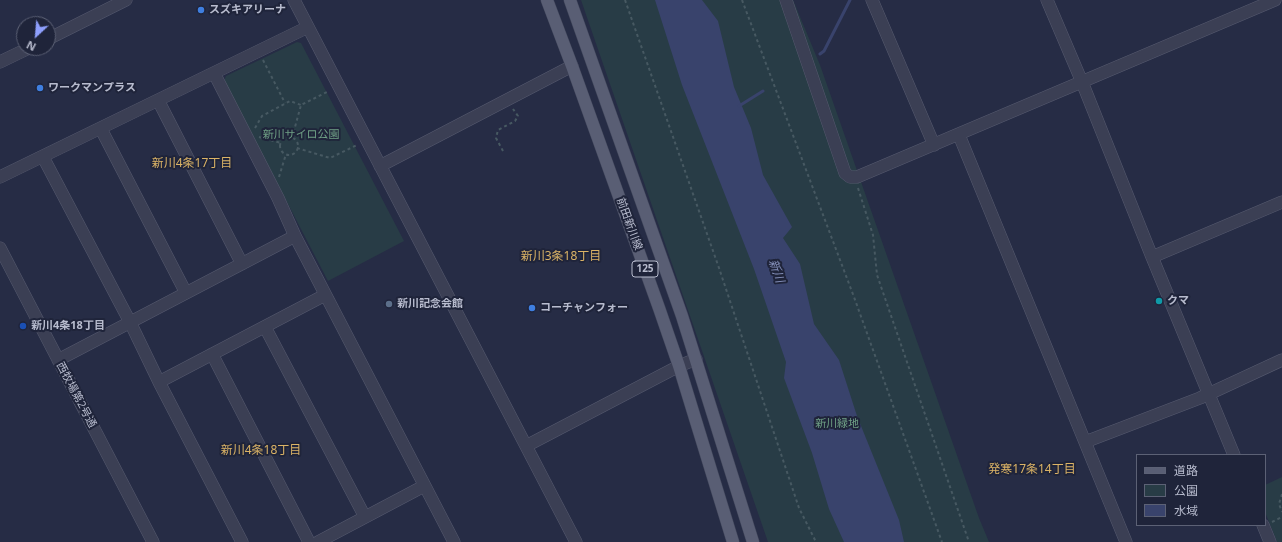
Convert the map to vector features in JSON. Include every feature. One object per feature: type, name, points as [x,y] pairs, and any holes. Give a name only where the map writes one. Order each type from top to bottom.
[{"type":"main road","name":"前田新川線","points":[[547,0],[654,293],[679,366],[733,542]]},
{"type":"main road","name":"前田新川線","points":[[570,0],[680,308],[753,542]]},
{"type":"street","points":[[56,35],[126,0]]},
{"type":"street","points":[[294,0],[576,542]]},
{"type":"street","points":[[786,0],[845,173],[850,177],[857,177],[959,135],[1275,0]]},
{"type":"street","points":[[872,0],[934,145]]},
{"type":"street","points":[[1047,0],[1082,82],[1152,257],[1234,454]]},
{"type":"street","points":[[0,177],[308,27]]},
{"type":"street","points":[[0,62],[16,54]]},
{"type":"street","points":[[380,166],[572,66]]},
{"type":"street","points":[[214,73],[278,198],[294,236],[454,542]]},
{"type":"street","points":[[158,100],[242,264]]},
{"type":"street","points":[[101,129],[186,293]]},
{"type":"street","points":[[959,135],[1126,542]]},
{"type":"street","points":[[43,157],[130,322],[159,382],[242,542]]},
{"type":"street","points":[[1152,257],[1282,202]]},
{"type":"street","points":[[58,360],[294,236]]},
{"type":"street","name":"西牧場第2号通","points":[[0,248],[153,542]]},
{"type":"street","points":[[159,382],[325,296]]},
{"type":"street","points":[[265,327],[364,517]]},
{"type":"street","points":[[212,354],[310,542]]},
{"type":"street","points":[[526,446],[679,366],[696,359]]},
{"type":"street","points":[[1085,442],[1208,394],[1282,360]]},
{"type":"street","points":[[318,542],[424,486]]},
{"type":"street","points":[[1267,524],[1270,542]]},
{"type":"path","points":[[625,0],[719,268],[799,508],[816,542]]},
{"type":"path","points":[[742,0],[854,297],[942,542]]},
{"type":"path","points":[[262,59],[285,103]]},
{"type":"path","points":[[255,128],[262,116],[285,103],[290,101],[300,105],[327,92]]},
{"type":"path","points":[[292,138],[300,105]]},
{"type":"path","points":[[503,151],[496,138],[498,130],[515,122],[518,116],[513,108]]},
{"type":"path","points":[[259,137],[281,143]]},
{"type":"path","points":[[286,138],[292,138],[296,141],[297,148],[292,154],[286,154],[280,149],[281,143],[286,138]]},
{"type":"path","points":[[297,148],[330,158],[357,145]]},
{"type":"path","points":[[275,180],[279,178],[286,154]]},
{"type":"path","points":[[858,188],[873,235],[877,275],[969,542]]},
{"type":"path","points":[[1282,494],[1279,504],[1282,512]]},
{"type":"path","points":[[1267,524],[1282,518]]},
{"type":"green space","name":"新川緑地","points":[[581,0],[793,0],[820,65],[979,518],[989,542],[768,542]]},
{"type":"green space","name":"新川サイロ公園","points":[[297,42],[301,43],[404,241],[328,281],[224,81],[226,76]]},
{"type":"green space","points":[[1282,477],[1282,542],[1277,542],[1266,514],[1266,485]]},
{"type":"water","name":"新川","points":[[655,0],[702,0],[718,21],[734,87],[751,128],[763,175],[792,227],[783,238],[800,264],[814,324],[839,360],[857,416],[899,520],[904,542],[844,542],[829,509],[812,453],[784,378],[786,362],[754,269],[682,85]]},
{"type":"waterway","points":[[820,54],[824,51],[850,0]]},
{"type":"waterway","points":[[739,106],[763,91]]},
{"type":"place","name":"スズキアリーナ","points":[[201,10]]},
{"type":"place","name":"ワークマンプラス","points":[[40,88]]},
{"type":"place","name":"クマ","points":[[1159,301]]},
{"type":"place","name":"新川記念会館","points":[[389,304]]},
{"type":"place","name":"コーチャンフォー","points":[[532,308]]},
{"type":"place","name":"新川4条18丁目","points":[[23,326]]},
{"type":"district","name":"新川4条17丁目","points":[[192,164]]},
{"type":"district","name":"新川3条18丁目","points":[[561,257]]},
{"type":"district","name":"新川4条18丁目","points":[[261,451]]},
{"type":"district","name":"発寒17条14丁目","points":[[1032,470]]}]
